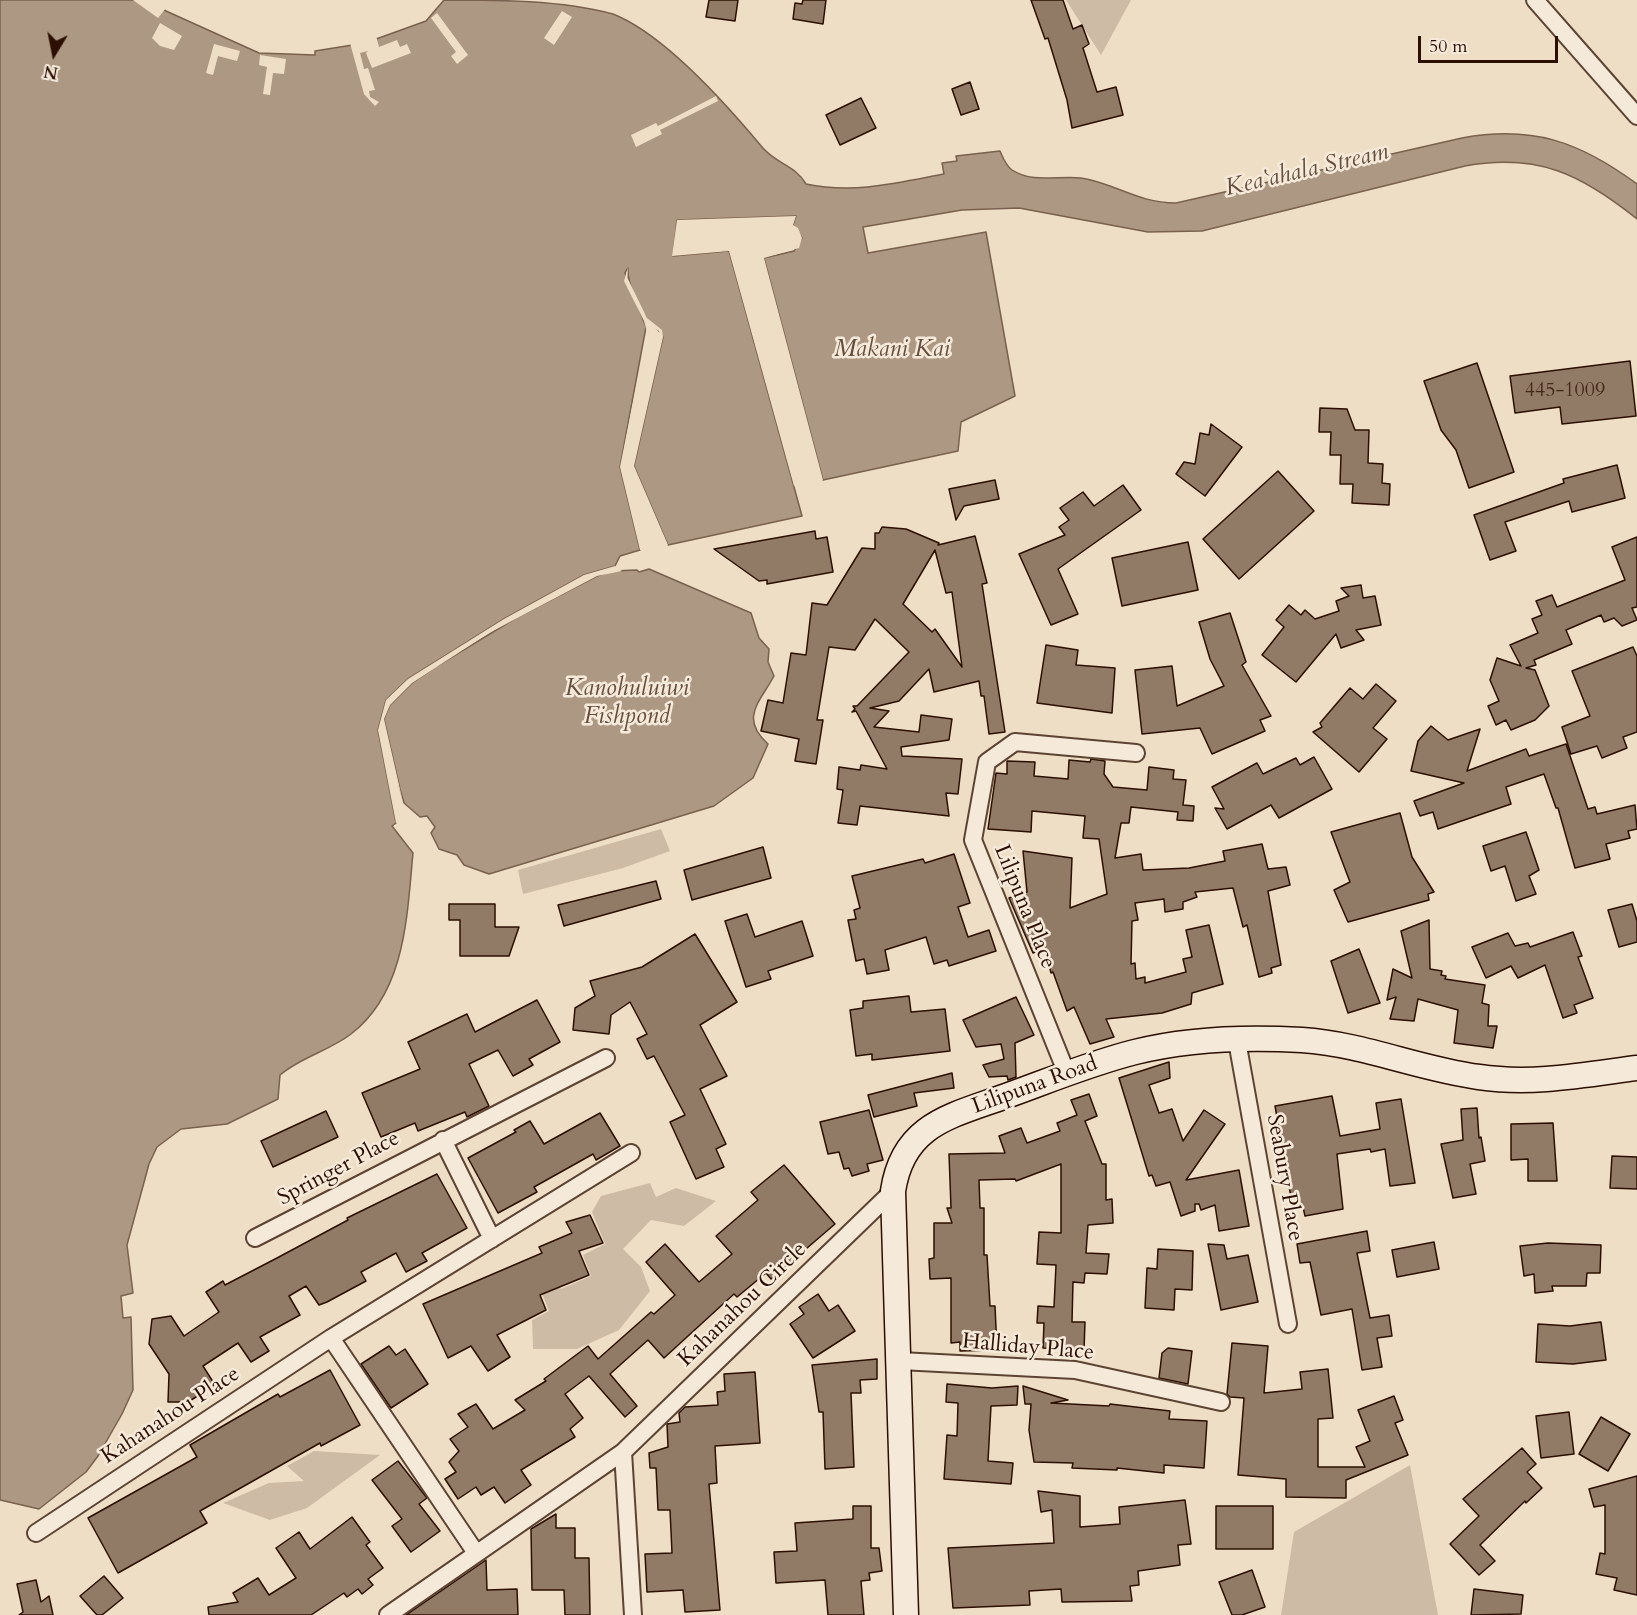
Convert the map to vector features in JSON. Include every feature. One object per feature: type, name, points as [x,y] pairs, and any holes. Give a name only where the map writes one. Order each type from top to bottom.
[{"type":"street","points":[[1535,0],[1637,116]]},
{"type":"street","name":"Lilipuna Place","points":[[1067,1074],[973,840],[987,762],[1015,742],[1136,753]]},
{"type":"street","name":"Lilipuna Road","points":[[906,1615],[893,1191],[900,1162],[916,1137],[927,1128],[954,1114],[1067,1074],[1160,1046],[1300,1040],[1338,1044],[1476,1077],[1501,1080],[1543,1080],[1637,1068]]},
{"type":"street","name":"Seabury Place","points":[[1237,1041],[1288,1324]]},
{"type":"street","name":"Springer Place","points":[[255,1238],[606,1058]]},
{"type":"street","points":[[443,1140],[492,1239]]},
{"type":"street","name":"Kahanahou Place","points":[[36,1533],[332,1338],[631,1153]]},
{"type":"street","name":"Kahanahou Circle","points":[[388,1615],[623,1452],[893,1191]]},
{"type":"street","points":[[332,1338],[476,1553]]},
{"type":"street","name":"Halliday Place","points":[[900,1361],[1075,1370],[1221,1402]]},
{"type":"street","points":[[623,1452],[633,1615]]},
{"type":"shaded area","points":[[1066,0],[1131,0],[1101,55]]},
{"type":"shaded area","points":[[661,829],[670,851],[623,868],[523,894],[518,870]]},
{"type":"shaded area","points":[[650,1183],[656,1197],[676,1188],[716,1201],[684,1226],[651,1220],[623,1249],[641,1267],[650,1291],[619,1330],[577,1349],[533,1349],[532,1320],[549,1311],[530,1263],[545,1261],[561,1289],[591,1276],[583,1255],[605,1244],[592,1212],[601,1196]]},
{"type":"shaded area","points":[[314,1451],[380,1455],[307,1508],[270,1520],[223,1503],[269,1483],[304,1481],[287,1466]]},
{"type":"shaded area","points":[[1410,1465],[1438,1615],[1281,1615],[1294,1532]]},
{"type":"water","name":"Makani Kai","points":[[0,0],[149,0],[166,11],[259,53],[315,55],[315,51],[365,43],[426,21],[444,0],[530,2],[593,9],[613,14],[653,37],[694,72],[767,153],[796,172],[806,184],[824,187],[858,188],[944,174],[942,163],[957,161],[956,156],[1000,151],[1012,170],[1029,177],[1081,178],[1149,200],[1176,203],[1462,138],[1511,134],[1555,140],[1596,157],[1616,169],[1637,184],[1637,219],[1617,203],[1577,179],[1537,165],[1515,162],[1465,166],[1202,231],[1148,232],[1019,208],[962,210],[863,227],[868,253],[986,232],[1015,396],[961,422],[958,451],[823,480],[764,258],[794,251],[802,238],[793,225],[796,216],[677,220],[673,256],[729,251],[802,516],[668,545],[634,466],[663,337],[647,319],[637,301],[629,281],[628,268],[625,273],[646,327],[620,467],[640,550],[620,556],[615,566],[584,575],[504,619],[408,679],[386,700],[378,730],[396,823],[392,826],[413,853],[409,902],[393,975],[383,997],[369,1017],[351,1034],[297,1063],[280,1075],[278,1099],[227,1124],[181,1129],[157,1147],[149,1164],[127,1245],[133,1293],[121,1296],[123,1318],[131,1317],[133,1390],[98,1456],[86,1472],[39,1509],[0,1500]]},
{"type":"water","name":"Kanohuluiwi Fishpond","points":[[649,569],[751,613],[759,638],[769,649],[768,662],[774,676],[758,702],[753,718],[759,735],[768,744],[753,778],[714,806],[489,874],[464,865],[457,855],[439,849],[431,833],[435,827],[427,816],[420,817],[404,803],[384,719],[390,705],[412,683],[516,618],[597,576],[612,571],[637,570],[639,572]]},
{"type":"pier","points":[[133,0],[154,0],[166,8],[158,18]]},
{"type":"pier","points":[[562,11],[572,17],[554,45],[544,38]]},
{"type":"pier","points":[[437,13],[468,55],[457,64],[451,56],[456,52],[431,18]]},
{"type":"pier","points":[[160,23],[182,36],[174,50],[160,46],[152,38]]},
{"type":"pier","points":[[376,36],[379,47],[397,40],[400,47],[407,44],[411,53],[372,68],[366,53],[368,51],[360,53],[364,69],[368,68],[375,90],[369,91],[370,97],[379,102],[375,106],[364,94],[350,43]]},
{"type":"pier","points":[[214,44],[240,51],[237,61],[218,56],[213,75],[206,73]]},
{"type":"pier","points":[[260,55],[286,59],[284,74],[273,73],[270,95],[263,94],[267,67],[259,65]]},
{"type":"pier","points":[[716,96],[718,101],[660,130],[662,134],[636,147],[631,135],[656,123],[658,126]]},
{"type":"pier","points":[[796,216],[793,225],[798,228],[802,238],[799,248],[764,258],[823,480],[820,481],[761,258],[763,255],[796,246],[799,238],[791,226],[792,219],[679,223],[676,253],[731,250],[797,485],[794,486],[729,251],[672,256],[677,220]]},
{"type":"pier","points":[[628,267],[627,277],[647,318],[662,330],[663,337],[634,466],[668,545],[665,545],[631,466],[660,337],[659,331],[649,325],[623,467],[643,550],[640,550],[620,467],[647,332],[624,281]]},
{"type":"pier","points":[[615,566],[622,571],[597,576],[489,633],[412,683],[390,705],[384,719],[404,807],[382,725],[381,730],[399,822],[396,823],[378,730],[386,700],[408,679],[504,619],[584,575]]},
{"type":"building","points":[[709,0],[738,0],[735,21],[706,17]]},
{"type":"building","points":[[803,0],[826,0],[823,24],[793,19],[795,3],[802,4]]},
{"type":"building","points":[[1031,0],[1063,0],[1073,29],[1082,25],[1089,44],[1083,48],[1097,92],[1116,87],[1123,115],[1072,128],[1067,100],[1048,38],[1045,39]]},
{"type":"building","points":[[970,82],[979,109],[961,115],[952,89]]},
{"type":"building","points":[[861,98],[876,128],[840,145],[826,115]]},
{"type":"building","points":[[1630,361],[1636,416],[1562,424],[1560,407],[1515,413],[1510,376]]},
{"type":"building","points":[[1477,363],[1514,472],[1469,488],[1456,450],[1441,430],[1424,381]]},
{"type":"building","points":[[1320,408],[1347,409],[1355,430],[1369,430],[1368,463],[1383,464],[1382,483],[1390,484],[1389,505],[1352,503],[1353,484],[1340,484],[1341,455],[1330,455],[1331,432],[1319,432]]},
{"type":"building","points":[[1211,424],[1242,447],[1205,496],[1176,474],[1184,462],[1195,464],[1200,433],[1209,435]]},
{"type":"building","points":[[1617,465],[1625,498],[1572,512],[1569,501],[1505,522],[1516,551],[1490,560],[1474,515],[1564,483],[1563,479]]},
{"type":"building","points":[[1278,471],[1314,511],[1239,579],[1203,539]]},
{"type":"building","points":[[995,480],[999,499],[964,506],[956,520],[949,489]]},
{"type":"building","points":[[1123,485],[1141,510],[1058,569],[1078,614],[1051,625],[1019,554],[1065,535],[1059,527],[1069,520],[1060,508],[1083,492],[1094,506]]},
{"type":"building","points":[[882,527],[906,529],[939,543],[938,545],[975,536],[987,583],[982,584],[1005,732],[989,734],[984,696],[981,696],[979,681],[934,692],[929,669],[899,701],[870,708],[889,711],[874,727],[919,732],[921,715],[952,719],[949,740],[901,747],[902,756],[962,759],[958,794],[946,793],[949,816],[860,806],[857,825],[838,823],[843,790],[837,789],[839,767],[860,770],[861,765],[887,769],[856,711],[852,712],[855,709],[853,706],[857,706],[909,652],[875,619],[855,650],[829,647],[817,720],[823,720],[816,764],[795,761],[799,739],[761,731],[768,700],[783,703],[791,653],[806,655],[812,603],[827,605],[862,548],[875,549],[875,533],[879,533]],"holes":[[[935,550],[946,593],[952,592],[962,667],[935,629],[932,632],[903,604]]]},
{"type":"building","points":[[815,531],[816,539],[827,537],[833,572],[767,584],[767,580],[759,581],[714,549]]},
{"type":"building","points":[[1637,537],[1637,607],[1632,608],[1637,620],[1622,626],[1614,618],[1604,622],[1601,615],[1566,630],[1572,644],[1534,660],[1536,665],[1526,668],[1535,670],[1549,706],[1535,720],[1511,730],[1506,720],[1496,725],[1488,706],[1499,701],[1490,680],[1497,658],[1521,666],[1510,645],[1538,633],[1532,619],[1542,615],[1536,601],[1552,595],[1557,607],[1625,580],[1612,547]]},
{"type":"building","points":[[1188,542],[1198,590],[1122,606],[1112,558]]},
{"type":"building","points":[[1361,585],[1363,598],[1375,596],[1381,625],[1356,630],[1364,640],[1341,648],[1336,634],[1296,682],[1262,655],[1284,627],[1276,620],[1289,605],[1301,615],[1305,610],[1315,619],[1339,611],[1336,601],[1349,596],[1341,588]]},
{"type":"building","points":[[1230,613],[1246,662],[1242,665],[1271,716],[1260,720],[1265,731],[1212,754],[1200,728],[1142,734],[1135,670],[1172,666],[1177,706],[1224,686],[1210,659],[1199,622]]},
{"type":"building","points":[[1046,645],[1078,650],[1076,665],[1115,668],[1112,713],[1037,703]]},
{"type":"building","points":[[1633,647],[1637,656],[1637,732],[1623,737],[1627,748],[1602,758],[1597,746],[1571,754],[1562,727],[1590,716],[1572,671]]},
{"type":"building","points":[[1376,684],[1396,701],[1373,728],[1387,739],[1359,772],[1313,732],[1322,727],[1320,723],[1350,688],[1363,699]]},
{"type":"building","points":[[1431,726],[1448,740],[1480,729],[1467,771],[1526,749],[1529,756],[1566,744],[1588,809],[1595,807],[1597,814],[1635,805],[1637,829],[1628,831],[1630,838],[1606,844],[1610,859],[1575,868],[1558,808],[1556,808],[1544,774],[1506,787],[1511,804],[1438,829],[1433,812],[1420,816],[1414,801],[1464,783],[1411,771],[1418,741]]},
{"type":"building","points":[[1314,757],[1332,789],[1279,818],[1271,805],[1227,829],[1215,808],[1224,809],[1212,787],[1257,763],[1263,774],[1296,758],[1300,765]]},
{"type":"building","points":[[1091,759],[1105,761],[1104,774],[1113,787],[1147,790],[1149,767],[1174,770],[1173,779],[1186,780],[1183,805],[1194,806],[1193,821],[1177,820],[1178,812],[1131,807],[1129,823],[1121,823],[1115,858],[1141,854],[1143,870],[1189,868],[1225,861],[1223,851],[1262,844],[1268,869],[1286,867],[1290,885],[1268,891],[1281,965],[1271,968],[1272,973],[1259,977],[1247,925],[1243,927],[1233,888],[1195,892],[1197,897],[1183,902],[1183,909],[1165,912],[1164,899],[1135,903],[1138,920],[1132,921],[1131,964],[1135,963],[1136,979],[1145,977],[1145,983],[1186,972],[1183,959],[1192,957],[1186,930],[1209,925],[1223,984],[1192,993],[1191,1004],[1162,1013],[1106,1019],[1114,1037],[1090,1044],[1074,1007],[1067,1011],[1053,972],[1051,973],[1045,948],[1033,953],[1009,898],[1027,892],[1023,851],[1072,858],[1070,908],[1107,894],[1099,839],[1083,838],[1085,816],[1032,811],[1031,832],[988,829],[996,773],[1007,774],[1007,761],[1035,762],[1034,776],[1068,779],[1069,760],[1090,762]]},
{"type":"building","points":[[1400,813],[1412,857],[1434,892],[1428,894],[1429,900],[1348,922],[1334,890],[1350,882],[1331,832]]},
{"type":"building","points":[[1526,832],[1539,870],[1529,876],[1536,894],[1516,901],[1505,866],[1491,871],[1483,846]]},
{"type":"building","points":[[763,847],[771,878],[692,900],[684,870]]},
{"type":"building","points":[[954,854],[970,903],[958,907],[968,937],[989,930],[996,951],[949,966],[947,960],[934,964],[926,937],[885,950],[889,970],[867,974],[864,959],[856,961],[848,920],[856,919],[854,910],[860,908],[852,876],[923,859],[925,863]]},
{"type":"building","points":[[656,881],[661,899],[564,926],[558,905]]},
{"type":"building","points":[[449,904],[495,904],[495,927],[519,927],[509,956],[460,956],[460,920],[449,920]]},
{"type":"building","points":[[1632,904],[1637,921],[1637,942],[1619,947],[1608,910]]},
{"type":"building","points":[[747,914],[755,937],[802,921],[813,956],[768,971],[771,979],[746,987],[725,921]]},
{"type":"building","points":[[1429,920],[1430,969],[1442,971],[1441,975],[1446,976],[1445,979],[1485,985],[1482,1003],[1489,1005],[1488,1026],[1497,1026],[1493,1048],[1454,1043],[1458,1010],[1418,999],[1414,1021],[1390,1019],[1396,997],[1387,1000],[1393,969],[1412,978],[1401,931]]},
{"type":"building","points":[[1573,932],[1582,956],[1578,957],[1593,998],[1574,1005],[1577,1013],[1563,1018],[1545,965],[1518,978],[1511,966],[1486,978],[1472,947],[1508,933],[1515,946],[1528,943],[1530,947]]},
{"type":"building","points":[[695,934],[737,1002],[700,1025],[727,1076],[700,1089],[726,1144],[716,1149],[724,1167],[696,1179],[670,1122],[685,1115],[654,1056],[647,1059],[637,1039],[647,1034],[630,1002],[611,1015],[609,1034],[573,1030],[575,1008],[595,996],[590,981],[642,967]]},
{"type":"building","points":[[1359,949],[1380,1003],[1348,1013],[1331,961]]},
{"type":"building","points":[[909,996],[911,1012],[945,1009],[950,1051],[872,1060],[872,1054],[856,1056],[850,1010],[863,1008],[863,1001]]},
{"type":"building","points":[[1016,997],[1034,1035],[1015,1043],[1016,1077],[1008,1080],[1007,1076],[989,1077],[983,1065],[1004,1059],[1001,1044],[976,1047],[963,1020]]},
{"type":"building","points":[[537,1000],[560,1042],[529,1059],[533,1065],[513,1076],[498,1050],[469,1064],[489,1106],[467,1117],[465,1112],[418,1131],[415,1123],[381,1137],[362,1093],[420,1069],[408,1042],[467,1014],[475,1032]]},
{"type":"building","points":[[1169,1062],[1170,1078],[1149,1085],[1159,1113],[1172,1109],[1183,1141],[1204,1110],[1225,1124],[1186,1180],[1239,1170],[1249,1226],[1219,1231],[1215,1205],[1201,1210],[1199,1204],[1195,1204],[1195,1211],[1181,1216],[1170,1182],[1156,1186],[1152,1175],[1149,1176],[1119,1078]]},
{"type":"building","points":[[952,1073],[954,1088],[914,1093],[917,1106],[874,1117],[868,1095]]},
{"type":"building","points":[[1089,1094],[1097,1116],[1085,1121],[1102,1164],[1106,1164],[1106,1200],[1112,1199],[1113,1223],[1088,1225],[1086,1253],[1109,1254],[1107,1274],[1085,1273],[1084,1283],[1073,1282],[1072,1322],[1085,1322],[1084,1350],[1043,1348],[1044,1323],[1037,1323],[1038,1306],[1054,1307],[1056,1265],[1037,1264],[1039,1232],[1061,1233],[1061,1164],[1016,1181],[1015,1179],[979,1180],[980,1208],[984,1208],[984,1255],[987,1255],[990,1306],[995,1306],[997,1350],[960,1351],[960,1342],[951,1343],[951,1278],[930,1279],[929,1259],[934,1258],[934,1223],[952,1223],[947,1208],[951,1208],[949,1154],[1005,1153],[999,1136],[1021,1128],[1027,1143],[1060,1131],[1057,1123],[1077,1115],[1071,1100]]},
{"type":"building","points":[[1332,1096],[1340,1136],[1380,1129],[1376,1103],[1401,1099],[1415,1183],[1390,1186],[1385,1149],[1337,1154],[1343,1209],[1305,1216],[1303,1207],[1293,1209],[1275,1106]]},
{"type":"building","points":[[1477,1108],[1479,1138],[1481,1137],[1485,1161],[1470,1164],[1476,1194],[1453,1198],[1441,1144],[1463,1140],[1461,1109]]},
{"type":"building","points":[[869,1110],[883,1160],[867,1164],[869,1171],[852,1176],[849,1168],[844,1169],[839,1152],[828,1154],[820,1122]]},
{"type":"building","points":[[326,1111],[338,1137],[273,1167],[261,1141]]},
{"type":"building","points":[[600,1113],[620,1146],[596,1160],[593,1154],[534,1187],[537,1192],[498,1213],[468,1158],[516,1132],[514,1130],[530,1121],[544,1144]]},
{"type":"building","points":[[1553,1123],[1557,1181],[1528,1181],[1528,1159],[1511,1160],[1511,1124]]},
{"type":"building","points":[[1612,1156],[1637,1157],[1637,1189],[1610,1188]]},
{"type":"building","points":[[784,1165],[835,1224],[771,1279],[766,1273],[737,1297],[734,1294],[664,1358],[648,1340],[610,1374],[637,1406],[625,1417],[589,1376],[565,1394],[583,1418],[570,1429],[575,1437],[521,1470],[531,1485],[505,1503],[494,1487],[481,1495],[476,1487],[458,1499],[445,1479],[456,1472],[449,1462],[459,1451],[450,1439],[468,1427],[458,1414],[476,1404],[493,1429],[525,1410],[515,1400],[546,1381],[544,1379],[588,1346],[598,1359],[651,1312],[654,1314],[675,1295],[646,1262],[665,1244],[699,1282],[732,1254],[716,1236],[758,1200],[751,1192]]},
{"type":"building","points":[[437,1174],[467,1228],[422,1253],[427,1261],[406,1272],[396,1253],[361,1272],[366,1281],[319,1305],[306,1286],[289,1296],[300,1315],[260,1337],[269,1351],[251,1362],[238,1343],[203,1366],[215,1385],[188,1402],[168,1402],[169,1374],[149,1344],[152,1319],[171,1316],[184,1336],[219,1312],[206,1292],[223,1281],[225,1285],[348,1220],[347,1218]]},
{"type":"building","points":[[590,1215],[603,1243],[579,1251],[589,1275],[540,1295],[546,1310],[497,1335],[510,1357],[488,1371],[471,1346],[448,1358],[423,1304],[542,1253],[539,1247],[572,1233],[566,1222]]},
{"type":"building","points":[[1367,1231],[1370,1251],[1357,1253],[1370,1318],[1389,1315],[1392,1336],[1377,1338],[1382,1367],[1362,1370],[1352,1309],[1321,1315],[1310,1262],[1300,1263],[1297,1244]]},
{"type":"building","points":[[1434,1242],[1439,1269],[1397,1277],[1392,1250]]},
{"type":"building","points":[[1548,1243],[1601,1245],[1600,1273],[1587,1273],[1586,1286],[1552,1286],[1553,1291],[1535,1293],[1534,1274],[1524,1276],[1520,1246]]},
{"type":"building","points":[[1208,1244],[1224,1245],[1227,1259],[1248,1255],[1258,1302],[1221,1310]]},
{"type":"building","points":[[1158,1249],[1193,1251],[1192,1290],[1175,1289],[1174,1310],[1145,1308],[1147,1268],[1157,1269]]},
{"type":"building","points":[[818,1294],[829,1311],[838,1305],[855,1331],[813,1358],[790,1324],[804,1314],[799,1307]]},
{"type":"building","points":[[1601,1322],[1606,1360],[1573,1364],[1536,1362],[1538,1324],[1570,1326]]},
{"type":"building","points":[[1232,1343],[1268,1346],[1264,1393],[1302,1389],[1300,1372],[1328,1369],[1333,1418],[1318,1419],[1318,1467],[1365,1467],[1356,1447],[1370,1441],[1358,1410],[1394,1396],[1403,1420],[1395,1423],[1408,1455],[1346,1480],[1346,1498],[1286,1497],[1286,1479],[1238,1475],[1244,1398],[1230,1397],[1227,1394]]},
{"type":"building","points":[[389,1346],[396,1355],[405,1349],[428,1384],[391,1408],[361,1364]]},
{"type":"building","points":[[1168,1348],[1192,1351],[1188,1384],[1159,1378],[1162,1353]]},
{"type":"building","points":[[877,1359],[877,1379],[860,1380],[861,1393],[851,1393],[854,1467],[825,1469],[823,1412],[819,1412],[812,1365]]},
{"type":"building","points":[[330,1370],[360,1425],[321,1446],[320,1443],[200,1511],[207,1523],[118,1573],[88,1518],[197,1457],[190,1445],[278,1394],[280,1397]]},
{"type":"building","points":[[755,1372],[760,1443],[715,1446],[717,1483],[709,1484],[720,1610],[685,1612],[683,1590],[647,1592],[645,1554],[672,1553],[670,1510],[658,1510],[656,1468],[650,1468],[649,1453],[668,1447],[667,1424],[680,1422],[679,1413],[685,1407],[718,1405],[717,1392],[725,1391],[724,1374]]},
{"type":"building","points":[[947,1384],[992,1388],[1018,1386],[1017,1405],[991,1406],[988,1461],[1013,1463],[1011,1484],[944,1479],[947,1435],[957,1436],[958,1403],[946,1402]]},
{"type":"building","points":[[1023,1386],[1068,1400],[1051,1403],[1109,1406],[1110,1404],[1170,1411],[1169,1419],[1207,1421],[1204,1468],[1164,1465],[1164,1473],[1117,1468],[1117,1470],[1072,1468],[1073,1463],[1034,1462],[1029,1430],[1031,1404],[1025,1404]]},
{"type":"building","points":[[1569,1412],[1574,1454],[1541,1458],[1536,1416]]},
{"type":"building","points":[[1601,1417],[1630,1434],[1608,1471],[1579,1454]]},
{"type":"building","points":[[1522,1448],[1536,1464],[1527,1472],[1542,1488],[1526,1503],[1525,1501],[1480,1545],[1495,1561],[1479,1575],[1450,1544],[1479,1516],[1463,1499]]},
{"type":"building","points":[[398,1461],[427,1498],[419,1504],[440,1531],[411,1552],[392,1526],[402,1519],[372,1480]]},
{"type":"building","points":[[1637,1476],[1637,1595],[1614,1590],[1617,1578],[1596,1574],[1600,1553],[1605,1554],[1605,1505],[1594,1507],[1589,1489]]},
{"type":"building","points":[[1038,1491],[1080,1496],[1080,1527],[1120,1524],[1119,1507],[1185,1500],[1191,1544],[1178,1545],[1180,1565],[1138,1571],[1139,1585],[1130,1586],[1132,1601],[1062,1602],[1061,1589],[1029,1591],[1030,1605],[953,1608],[948,1548],[1054,1543],[1052,1510],[1041,1512]]},
{"type":"building","points":[[853,1506],[871,1506],[871,1548],[879,1548],[882,1571],[869,1573],[870,1580],[861,1581],[864,1615],[828,1615],[825,1580],[776,1583],[774,1552],[797,1551],[795,1523],[853,1519]]},
{"type":"building","points":[[1216,1506],[1273,1506],[1273,1549],[1216,1549]]},
{"type":"building","points":[[556,1514],[556,1528],[575,1528],[575,1558],[589,1558],[590,1615],[565,1615],[564,1590],[532,1590],[531,1529]]},
{"type":"building","points":[[352,1517],[370,1542],[366,1545],[383,1568],[368,1579],[373,1585],[362,1594],[358,1589],[347,1597],[344,1593],[311,1615],[209,1615],[208,1607],[238,1602],[233,1593],[258,1578],[269,1595],[296,1578],[276,1548],[299,1532],[310,1549]]},
{"type":"building","points":[[486,1560],[487,1590],[517,1589],[518,1615],[406,1615]]},
{"type":"building","points":[[1252,1570],[1265,1607],[1242,1615],[1232,1615],[1219,1582]]},
{"type":"building","points":[[104,1576],[123,1598],[102,1615],[97,1615],[80,1596]]},
{"type":"building","points":[[36,1580],[41,1602],[49,1596],[53,1615],[19,1615],[23,1612],[17,1584]]},
{"type":"building","points":[[1474,1589],[1523,1595],[1521,1614],[1471,1615]]},
{"type":"water label","name":"Keaʻahala Stream","points":[[1307,171]]}]
